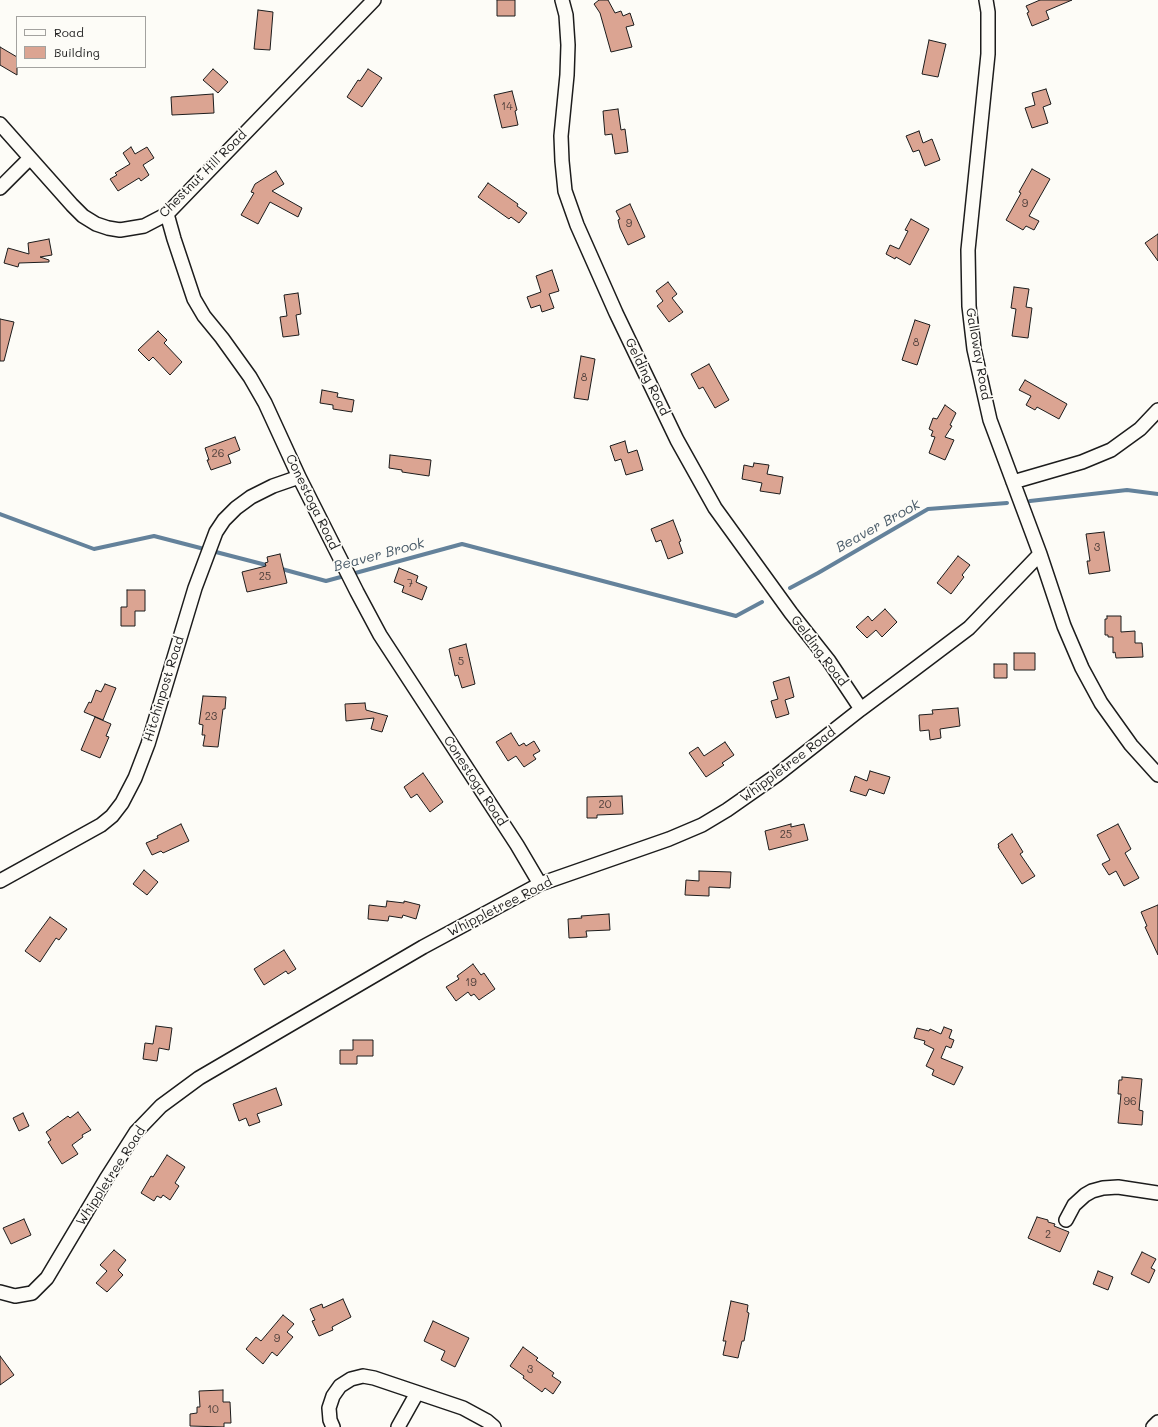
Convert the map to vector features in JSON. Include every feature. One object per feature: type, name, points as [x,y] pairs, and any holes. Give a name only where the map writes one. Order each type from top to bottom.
[{"type":"street","name":"Chestnut Hill Road","points":[[0,124],[83,216],[96,224],[120,230],[144,226],[167,214],[374,0]]},
{"type":"street","name":"Gelding Road","points":[[562,0],[566,15],[568,45],[567,75],[561,136],[562,161],[565,191],[577,225],[616,313],[677,440],[715,508],[791,613],[829,661],[861,709]]},
{"type":"street","name":"Galloway Road","points":[[986,0],[988,12],[988,54],[968,250],[969,306],[974,349],[990,420],[1040,554],[1064,626],[1082,668],[1101,702],[1127,739],[1158,775]]},
{"type":"street","points":[[0,188],[30,158]]},
{"type":"street","name":"Conestoga Road","points":[[167,214],[194,299],[204,316],[250,377],[265,403],[298,477],[380,635],[517,845],[540,884]]},
{"type":"street","points":[[1013,482],[1082,462],[1111,450],[1140,429],[1158,410]]},
{"type":"street","name":"Hitchinpost Road","points":[[0,881],[100,826],[112,816],[122,803],[135,778],[148,744],[195,588],[216,532],[224,520],[236,508],[251,497],[273,486],[298,477]]},
{"type":"street","name":"Whippletree Road","points":[[0,1292],[15,1296],[32,1293],[47,1278],[136,1132],[161,1106],[199,1078],[423,947],[540,884],[669,839],[702,825],[728,810],[777,775],[861,709],[969,628],[1040,554]]},
{"type":"street","points":[[1066,1220],[1078,1200],[1092,1191],[1103,1188],[1118,1187],[1158,1193]]},
{"type":"street","points":[[333,1427],[330,1420],[329,1408],[333,1396],[340,1386],[351,1379],[363,1376],[374,1378],[463,1408],[487,1421],[494,1427]]},
{"type":"street","points":[[398,1427],[417,1393]]},
{"type":"street","points":[[1153,1427],[1158,1422]]},
{"type":"building","points":[[497,0],[515,0],[515,16],[497,16]]},
{"type":"building","points":[[599,0],[608,0],[615,13],[621,11],[623,16],[630,13],[634,25],[626,27],[632,47],[611,52],[600,13],[594,4]]},
{"type":"building","points":[[1040,0],[1072,0],[1046,11],[1049,19],[1032,26],[1026,6]]},
{"type":"building","points":[[258,10],[273,12],[270,50],[254,49]]},
{"type":"building","points":[[929,40],[946,44],[938,77],[922,74]]},
{"type":"building","points":[[0,47],[16,56],[17,75],[0,65]]},
{"type":"building","points":[[213,69],[228,82],[218,93],[203,80]]},
{"type":"building","points":[[368,69],[382,78],[362,107],[347,97],[358,80],[360,81]]},
{"type":"building","points":[[1046,89],[1051,104],[1043,107],[1048,123],[1032,128],[1025,108],[1035,105],[1032,93]]},
{"type":"building","points":[[512,91],[517,110],[515,111],[518,125],[502,128],[494,95]]},
{"type":"building","points":[[213,94],[214,113],[172,115],[171,97]]},
{"type":"building","points":[[618,109],[621,130],[625,129],[628,152],[615,154],[612,134],[605,135],[603,111]]},
{"type":"building","points":[[919,131],[923,143],[932,139],[940,160],[925,166],[919,150],[913,152],[906,136]]},
{"type":"building","points":[[131,147],[135,154],[147,147],[154,158],[143,165],[149,175],[141,181],[139,178],[118,191],[110,179],[117,175],[115,173],[130,164],[123,153]]},
{"type":"building","points":[[1032,169],[1050,179],[1029,216],[1039,221],[1034,230],[1026,226],[1023,230],[1006,220]]},
{"type":"building","points":[[276,171],[284,184],[272,191],[302,208],[298,217],[270,202],[258,224],[241,215],[254,193],[251,192],[255,184]]},
{"type":"building","points":[[488,183],[518,204],[517,206],[527,213],[519,223],[511,217],[509,219],[478,197]]},
{"type":"building","points":[[630,204],[645,237],[628,245],[620,228],[618,220],[620,219],[616,211]]},
{"type":"building","points":[[911,219],[929,229],[910,265],[896,257],[895,259],[886,254],[890,245],[899,249],[908,231],[905,230]]},
{"type":"building","points":[[1158,234],[1158,261],[1145,243]]},
{"type":"building","points":[[49,239],[52,255],[40,257],[49,260],[49,262],[19,263],[18,267],[4,263],[8,248],[29,254],[28,243]]},
{"type":"building","points":[[552,270],[559,291],[549,294],[554,308],[542,312],[540,305],[531,308],[527,297],[541,292],[536,276]]},
{"type":"building","points":[[668,282],[677,294],[672,298],[683,312],[669,322],[657,306],[663,301],[656,291]]},
{"type":"building","points":[[1014,287],[1029,289],[1026,307],[1032,308],[1028,338],[1012,336],[1016,309],[1011,308]]},
{"type":"building","points":[[298,293],[301,314],[296,315],[299,335],[283,337],[280,317],[287,316],[284,295]]},
{"type":"building","points":[[0,319],[14,322],[4,361],[0,361]]},
{"type":"building","points":[[915,320],[930,325],[917,365],[902,360]]},
{"type":"building","points":[[158,331],[167,340],[164,343],[182,362],[170,375],[153,357],[149,361],[138,350]]},
{"type":"building","points":[[581,356],[595,359],[588,400],[574,398]]},
{"type":"building","points":[[709,364],[729,400],[715,408],[703,387],[699,389],[691,374]]},
{"type":"building","points":[[1025,380],[1067,404],[1059,419],[1037,407],[1035,410],[1026,405],[1031,396],[1019,390]]},
{"type":"building","points":[[322,390],[338,393],[337,397],[354,400],[352,412],[333,409],[333,405],[320,403]]},
{"type":"building","points":[[945,405],[956,413],[950,425],[952,426],[945,437],[954,440],[945,460],[929,453],[935,437],[931,436],[933,431],[929,429],[933,418],[937,419]]},
{"type":"building","points":[[235,437],[240,450],[228,455],[231,463],[211,470],[207,460],[209,460],[205,448]]},
{"type":"building","points":[[625,441],[628,453],[637,450],[643,470],[626,475],[621,459],[615,461],[610,446]]},
{"type":"building","points":[[390,455],[431,460],[429,476],[402,472],[402,470],[389,468]]},
{"type":"building","points":[[754,463],[769,465],[767,474],[783,477],[780,494],[760,491],[762,483],[742,479],[744,465],[753,467]]},
{"type":"building","points":[[673,520],[681,541],[679,542],[683,553],[668,559],[661,540],[656,542],[651,529]]},
{"type":"building","points":[[1104,532],[1110,571],[1089,574],[1087,561],[1090,561],[1086,534]]},
{"type":"building","points":[[280,554],[287,583],[247,592],[242,572],[266,566],[265,563],[268,562],[267,557]]},
{"type":"building","points":[[958,556],[970,565],[962,575],[964,577],[951,594],[937,583]]},
{"type":"building","points":[[399,568],[418,576],[416,582],[427,587],[422,600],[402,592],[404,586],[394,582]]},
{"type":"building","points":[[127,590],[145,590],[145,611],[135,611],[135,626],[121,626],[121,607],[127,607]]},
{"type":"building","points":[[885,609],[897,622],[882,637],[876,630],[867,638],[856,627],[868,616],[872,621]]},
{"type":"building","points":[[1107,616],[1121,616],[1121,632],[1135,631],[1135,643],[1142,643],[1143,657],[1116,658],[1115,652],[1113,653],[1113,637],[1108,637],[1108,635],[1105,635],[1105,619],[1107,619]]},
{"type":"building","points":[[466,644],[475,684],[462,688],[458,675],[455,676],[449,649]]},
{"type":"building","points":[[1014,653],[1035,653],[1035,670],[1014,670]]},
{"type":"building","points":[[994,664],[1007,664],[1007,678],[994,678]]},
{"type":"building","points":[[789,677],[794,697],[785,700],[789,714],[776,718],[771,701],[778,699],[773,682]]},
{"type":"building","points":[[105,684],[116,688],[103,720],[84,712],[89,702],[91,703],[96,690],[101,692]]},
{"type":"building","points":[[203,696],[226,697],[218,747],[203,746],[205,735],[202,735],[203,725],[199,724]]},
{"type":"building","points":[[365,703],[366,710],[388,716],[382,732],[371,729],[374,718],[346,721],[345,704]]},
{"type":"building","points":[[958,708],[960,726],[940,729],[941,738],[930,740],[929,730],[920,731],[919,715],[933,714],[932,710]]},
{"type":"building","points":[[95,717],[111,724],[106,736],[109,737],[100,758],[81,750]]},
{"type":"building","points":[[511,733],[519,746],[524,743],[526,746],[534,741],[540,751],[533,755],[536,759],[524,767],[516,756],[508,761],[496,742]]},
{"type":"building","points":[[725,742],[734,755],[722,763],[724,765],[706,777],[689,753],[698,747],[704,756]]},
{"type":"building","points":[[870,771],[890,777],[884,794],[869,789],[866,796],[850,791],[855,776],[867,781]]},
{"type":"building","points":[[423,773],[443,802],[430,812],[417,794],[411,798],[404,787]]},
{"type":"building","points":[[622,796],[623,814],[597,815],[597,818],[587,818],[587,797]]},
{"type":"building","points":[[181,824],[189,841],[163,853],[161,851],[152,855],[146,843],[158,838],[157,836]]},
{"type":"building","points":[[791,824],[791,827],[804,824],[808,840],[769,850],[765,831]]},
{"type":"building","points":[[1118,824],[1131,849],[1125,853],[1139,878],[1124,886],[1116,871],[1109,875],[1102,864],[1110,860],[1097,835]]},
{"type":"building","points":[[1012,834],[1023,852],[1020,854],[1035,876],[1022,884],[998,847],[998,844]]},
{"type":"building","points":[[144,870],[158,882],[147,895],[133,884]]},
{"type":"building","points":[[699,871],[731,872],[730,888],[709,887],[709,896],[685,895],[686,880],[699,881]]},
{"type":"building","points":[[387,901],[404,903],[404,901],[420,905],[416,919],[403,915],[402,918],[389,916],[388,921],[368,919],[369,905],[386,907]]},
{"type":"building","points":[[1158,905],[1158,955],[1145,927],[1147,926],[1141,912]]},
{"type":"building","points":[[609,914],[610,930],[586,931],[587,937],[569,938],[568,919],[582,918],[581,916]]},
{"type":"building","points":[[50,917],[67,929],[59,940],[56,938],[40,962],[25,951]]},
{"type":"building","points":[[284,950],[296,969],[288,974],[286,971],[264,985],[254,969]]},
{"type":"building","points":[[473,964],[481,975],[484,973],[495,989],[479,1000],[474,994],[471,996],[468,992],[456,1001],[446,987],[459,979],[457,976]]},
{"type":"building","points":[[156,1026],[172,1028],[169,1050],[159,1048],[157,1061],[143,1059],[145,1043],[153,1044]]},
{"type":"building","points":[[944,1027],[952,1030],[949,1038],[954,1040],[951,1048],[946,1046],[941,1058],[963,1067],[954,1085],[932,1075],[934,1070],[926,1066],[934,1049],[924,1044],[925,1041],[914,1038],[917,1028],[929,1031],[930,1029],[941,1034]]},
{"type":"building","points":[[353,1040],[373,1040],[373,1056],[357,1056],[357,1064],[340,1064],[340,1050],[353,1050]]},
{"type":"building","points":[[1122,1077],[1142,1079],[1139,1110],[1143,1111],[1142,1125],[1118,1123],[1121,1094],[1118,1094],[1119,1080],[1122,1080]]},
{"type":"building","points":[[276,1088],[282,1105],[257,1114],[260,1122],[249,1126],[246,1118],[239,1121],[233,1104]]},
{"type":"building","points":[[78,1112],[91,1130],[82,1135],[83,1137],[72,1145],[78,1154],[62,1164],[48,1142],[51,1140],[46,1132],[68,1116],[70,1118]]},
{"type":"building","points":[[23,1113],[29,1126],[19,1131],[13,1118]]},
{"type":"building","points":[[167,1155],[185,1167],[175,1183],[179,1186],[170,1200],[163,1195],[161,1198],[157,1196],[154,1201],[141,1193],[151,1176],[153,1177]]},
{"type":"building","points":[[1037,1217],[1048,1220],[1048,1222],[1055,1224],[1054,1226],[1069,1232],[1060,1252],[1028,1238]]},
{"type":"building","points":[[24,1219],[31,1235],[11,1244],[3,1228]]},
{"type":"building","points":[[114,1250],[126,1260],[118,1270],[123,1275],[107,1292],[96,1283],[107,1271],[100,1265]]},
{"type":"building","points":[[1142,1252],[1156,1259],[1151,1268],[1155,1270],[1149,1283],[1131,1274]]},
{"type":"building","points":[[1098,1271],[1113,1277],[1108,1290],[1093,1284]]},
{"type":"building","points":[[343,1299],[351,1317],[332,1327],[333,1330],[319,1336],[312,1321],[315,1320],[310,1309],[322,1304],[323,1308]]},
{"type":"building","points":[[731,1301],[748,1305],[747,1312],[749,1313],[744,1341],[742,1341],[738,1358],[723,1355],[726,1341],[723,1341]]},
{"type":"building","points":[[283,1315],[294,1324],[287,1332],[293,1337],[277,1356],[272,1352],[263,1364],[246,1349],[256,1337],[261,1341]]},
{"type":"building","points":[[433,1321],[469,1338],[455,1367],[441,1360],[445,1351],[424,1341]]},
{"type":"building","points":[[523,1347],[538,1358],[536,1360],[554,1373],[552,1376],[561,1382],[553,1394],[545,1388],[542,1392],[510,1366]]},
{"type":"building","points":[[0,1356],[14,1375],[0,1385]]},
{"type":"building","points":[[223,1390],[223,1402],[230,1402],[231,1423],[224,1423],[224,1427],[190,1426],[190,1414],[197,1413],[197,1407],[200,1407],[199,1391]]},
{"type":"waterway","name":"Beaver Brook","points":[[1030,501],[1127,490],[1158,494]]},
{"type":"waterway","name":"Beaver Brook","points":[[790,588],[928,509],[1007,503]]},
{"type":"waterway","name":"Beaver Brook","points":[[0,514],[94,549],[154,536],[270,566]]},
{"type":"waterway","name":"Beaver Brook","points":[[278,568],[326,581],[462,544],[736,616],[762,602]]}]
